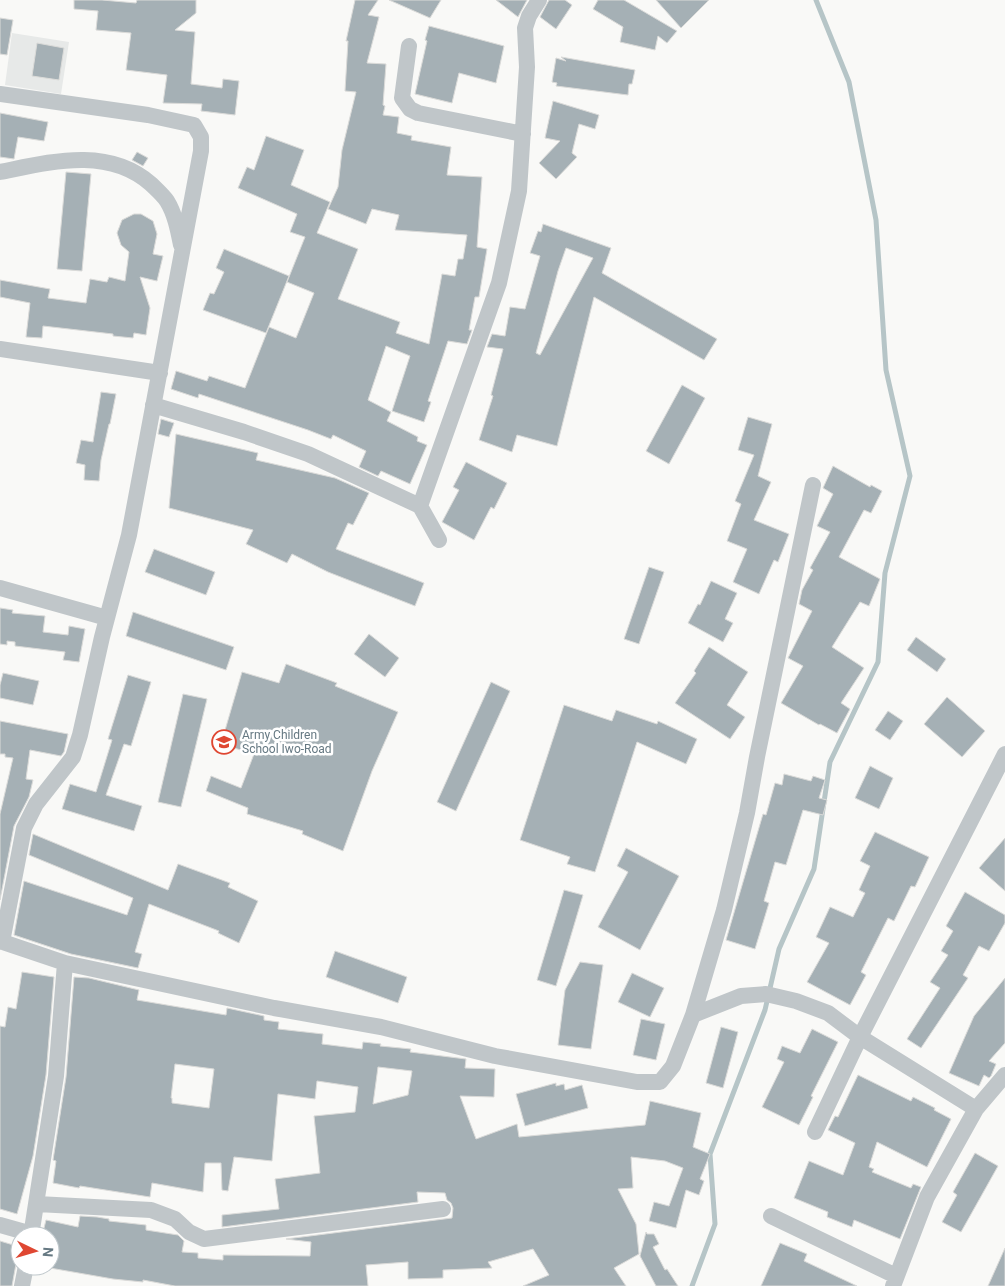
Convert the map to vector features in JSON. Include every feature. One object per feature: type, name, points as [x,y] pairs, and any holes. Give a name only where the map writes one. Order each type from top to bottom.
[{"type":"street","points":[[420,506],[499,283],[519,191],[527,67],[525,28],[529,16],[539,0]]},
{"type":"street","points":[[409,46],[402,98],[410,109],[418,113],[523,134]]},
{"type":"street","points":[[0,94],[148,115],[194,125],[200,137],[201,150],[129,535],[107,618],[80,735],[73,757],[36,804],[24,828],[1,942],[66,963],[274,1008],[382,1028],[494,1056],[637,1082],[660,1082],[673,1066],[693,1015],[724,910],[748,813],[757,757],[813,485]]},
{"type":"street","points":[[0,172],[51,161],[83,160],[112,163],[138,173],[167,200],[176,223],[182,252]]},
{"type":"street","points":[[0,349],[160,373]]},
{"type":"street","points":[[153,405],[244,432],[332,464],[420,506],[438,540]]},
{"type":"street","points":[[0,588],[107,618]]},
{"type":"street","points":[[815,1132],[860,1037],[1005,754]]},
{"type":"street","points":[[33,1226],[56,1076],[66,963]]},
{"type":"street","points":[[693,1015],[741,996],[770,994],[828,1013],[860,1037],[976,1109]]},
{"type":"street","points":[[771,1216],[894,1281],[927,1197],[976,1109],[1005,1075]]},
{"type":"street","points":[[37,1204],[150,1210],[175,1219],[189,1232],[204,1239],[444,1209]]},
{"type":"shaded area","points":[[12,33],[69,42],[61,94],[5,85]]},
{"type":"building","points":[[74,0],[136,3],[137,0],[196,0],[196,13],[175,30],[195,32],[191,84],[222,88],[223,79],[239,81],[235,115],[201,111],[202,104],[163,103],[167,75],[126,70],[131,33],[96,30],[98,11],[74,9]]},
{"type":"building","points":[[355,0],[378,0],[368,15],[379,17],[367,63],[386,64],[383,115],[399,117],[397,133],[412,136],[411,140],[451,147],[447,175],[482,177],[477,247],[487,249],[479,297],[475,297],[469,330],[472,330],[467,344],[448,341],[428,401],[431,402],[424,422],[392,411],[410,356],[386,346],[368,400],[391,412],[387,421],[418,437],[417,441],[427,445],[410,484],[381,471],[378,476],[359,467],[366,451],[333,435],[331,439],[199,394],[198,398],[171,389],[176,371],[207,381],[209,376],[245,388],[269,327],[296,338],[314,293],[287,282],[305,237],[290,232],[297,214],[238,188],[247,167],[254,170],[266,136],[304,150],[291,185],[330,202],[317,233],[358,249],[338,299],[400,322],[396,333],[429,344],[442,274],[455,276],[458,259],[463,259],[467,235],[395,230],[399,215],[372,209],[366,224],[328,209],[338,187],[342,150],[356,92],[345,91],[348,41],[346,41]]},
{"type":"building","points":[[389,0],[441,0],[430,18]]},
{"type":"building","points":[[496,0],[527,0],[518,17]]},
{"type":"building","points":[[549,0],[565,0],[572,5],[556,29],[540,17]]},
{"type":"building","points":[[598,0],[624,0],[677,31],[667,43],[658,36],[655,50],[620,42],[623,27],[593,9]]},
{"type":"building","points":[[656,0],[709,0],[681,28]]},
{"type":"building","points":[[0,18],[13,20],[7,55],[0,54]]},
{"type":"building","points":[[429,26],[504,46],[496,83],[459,73],[452,103],[415,94]]},
{"type":"building","points":[[37,43],[64,48],[59,80],[32,76]]},
{"type":"building","points":[[561,57],[635,70],[632,84],[629,84],[628,95],[556,86],[557,83],[552,82],[556,58],[566,61]]},
{"type":"building","points":[[553,101],[599,115],[595,129],[579,124],[572,153],[577,157],[556,179],[539,163],[560,141],[545,138]]},
{"type":"building","points":[[0,113],[48,122],[44,141],[18,137],[14,159],[0,157]]},
{"type":"building","points":[[137,152],[148,158],[143,166],[132,160]]},
{"type":"building","points":[[66,172],[91,174],[82,271],[57,269]]},
{"type":"building","points":[[134,214],[141,214],[153,221],[157,234],[153,254],[163,256],[157,281],[140,277],[150,308],[146,335],[134,333],[133,338],[43,326],[42,338],[26,337],[30,303],[0,297],[0,280],[50,289],[48,298],[86,303],[90,279],[107,282],[109,277],[125,281],[129,252],[121,245],[117,233],[122,220]]},
{"type":"building","points":[[543,224],[611,248],[602,273],[717,339],[704,360],[594,297],[557,446],[517,435],[512,452],[479,440],[493,396],[491,395],[503,349],[487,347],[492,334],[505,336],[510,307],[525,309],[540,256],[530,253],[538,231],[541,232]],"holes":[[[566,248],[593,258],[540,355],[536,353]]]},
{"type":"building","points":[[224,249],[289,276],[266,333],[203,310],[210,293],[214,294],[224,272],[216,268]]},
{"type":"building","points":[[682,385],[705,398],[669,464],[646,451]]},
{"type":"building","points":[[101,392],[116,394],[101,460],[99,481],[84,480],[85,465],[76,463],[81,440],[93,442]]},
{"type":"building","points":[[748,417],[772,424],[758,476],[771,482],[754,520],[789,534],[778,562],[774,560],[759,594],[733,582],[747,549],[727,541],[741,504],[735,501],[754,455],[738,450]]},
{"type":"building","points":[[161,419],[174,423],[169,437],[158,434]]},
{"type":"building","points":[[176,434],[258,453],[256,460],[335,478],[369,493],[353,525],[348,523],[336,549],[424,583],[415,606],[328,572],[292,554],[287,563],[246,544],[253,530],[169,508]]},
{"type":"building","points":[[466,462],[507,483],[494,509],[491,507],[474,540],[442,522],[459,490],[453,487]]},
{"type":"building","points":[[833,466],[870,487],[871,485],[882,491],[871,513],[864,510],[839,557],[880,579],[869,606],[860,602],[832,647],[864,668],[841,703],[850,709],[837,733],[781,703],[803,666],[788,658],[812,611],[799,604],[802,590],[813,570],[810,568],[830,532],[817,526],[833,494],[823,488]]},
{"type":"building","points":[[154,549],[215,572],[206,595],[145,572]]},
{"type":"building","points":[[649,567],[664,572],[639,644],[624,639]]},
{"type":"building","points":[[711,581],[737,593],[725,619],[733,623],[723,642],[688,623],[698,604],[700,605]]},
{"type":"building","points":[[0,608],[13,610],[12,613],[45,616],[43,632],[68,635],[69,626],[85,629],[79,662],[63,660],[65,652],[15,646],[15,642],[7,641],[7,645],[0,644]]},
{"type":"building","points":[[133,612],[234,647],[226,670],[126,636]]},
{"type":"building","points":[[369,634],[399,658],[385,677],[354,654]]},
{"type":"building","points":[[916,637],[946,659],[937,672],[907,650]]},
{"type":"building","points":[[709,647],[748,672],[727,705],[745,717],[730,739],[675,703],[696,673],[694,671]]},
{"type":"building","points":[[286,664],[337,683],[335,686],[398,712],[372,771],[343,851],[302,834],[303,831],[247,814],[248,808],[206,791],[211,776],[241,788],[254,754],[221,744],[242,672],[279,683]]},
{"type":"building","points":[[3,673],[39,681],[33,705],[0,698],[0,685]]},
{"type":"building","points":[[128,675],[151,682],[131,746],[124,744],[106,795],[142,806],[134,831],[62,809],[70,784],[96,792],[112,740],[108,739]]},
{"type":"building","points":[[491,682],[510,691],[456,811],[437,802]]},
{"type":"building","points":[[183,694],[207,699],[181,807],[158,802]]},
{"type":"building","points":[[947,697],[985,731],[962,757],[924,724]]},
{"type":"building","points":[[564,705],[612,721],[616,710],[657,724],[658,721],[697,739],[686,764],[637,742],[595,872],[567,864],[570,857],[520,840]]},
{"type":"building","points":[[888,711],[903,721],[890,740],[875,730]]},
{"type":"building","points":[[0,721],[68,734],[64,752],[61,756],[30,750],[26,779],[33,780],[29,797],[14,826],[0,900],[0,814],[13,758],[0,754]]},
{"type":"building","points":[[870,766],[893,778],[879,809],[855,798]]},
{"type":"building","points":[[784,774],[811,781],[813,776],[825,780],[819,798],[827,800],[823,815],[803,810],[786,865],[775,862],[764,901],[769,903],[755,949],[726,940],[763,814],[766,815],[775,783],[782,785]]},
{"type":"building","points":[[875,832],[929,857],[915,887],[911,886],[894,921],[888,918],[861,972],[866,975],[850,1005],[807,982],[829,943],[816,937],[830,907],[853,917],[865,893],[859,890],[870,866],[860,861]]},
{"type":"building","points":[[33,834],[168,890],[178,864],[230,883],[228,887],[258,901],[239,943],[218,933],[219,931],[149,904],[135,952],[142,954],[138,968],[71,954],[14,935],[24,881],[127,915],[133,898],[29,855]]},
{"type":"building","points":[[1005,838],[1005,891],[979,868]]},
{"type":"building","points":[[626,848],[679,876],[640,950],[598,927],[628,872],[617,866]]},
{"type":"building","points":[[564,890],[583,895],[556,986],[537,980]]},
{"type":"building","points":[[965,892],[1005,915],[1005,923],[989,951],[979,946],[963,975],[968,978],[921,1048],[907,1039],[940,988],[930,982],[948,955],[941,951],[953,931],[946,926]]},
{"type":"building","points":[[335,951],[407,977],[398,1003],[326,977]]},
{"type":"building","points":[[580,962],[603,965],[591,1049],[558,1045],[565,990]]},
{"type":"building","points":[[22,972],[54,977],[46,1075],[33,1156],[17,1214],[0,1209],[0,1026],[5,1027],[8,1007],[16,1009]]},
{"type":"building","points":[[632,973],[664,988],[650,1017],[618,1002]]},
{"type":"building","points":[[74,977],[89,978],[139,990],[137,1000],[226,1015],[227,1008],[264,1016],[264,1020],[279,1022],[278,1029],[323,1034],[322,1044],[362,1049],[363,1042],[381,1044],[380,1046],[411,1049],[410,1052],[466,1059],[465,1068],[495,1069],[494,1097],[460,1096],[476,1139],[517,1124],[519,1137],[645,1125],[650,1101],[701,1113],[693,1147],[710,1154],[700,1179],[704,1181],[699,1195],[686,1190],[676,1228],[649,1221],[654,1202],[669,1206],[683,1168],[665,1161],[631,1157],[633,1188],[618,1189],[636,1224],[639,1254],[614,1268],[626,1286],[523,1286],[549,1275],[533,1249],[488,1262],[492,1268],[443,1270],[443,1278],[408,1279],[408,1262],[366,1265],[368,1286],[175,1286],[143,1280],[143,1282],[113,1279],[60,1270],[60,1226],[44,1226],[46,1220],[78,1227],[80,1216],[146,1225],[146,1230],[178,1235],[184,1241],[182,1252],[198,1253],[198,1258],[223,1260],[223,1255],[310,1256],[311,1242],[286,1239],[452,1218],[453,1208],[447,1200],[445,1193],[417,1192],[418,1202],[222,1227],[222,1215],[279,1209],[275,1179],[320,1173],[314,1116],[355,1112],[358,1087],[317,1081],[315,1099],[278,1094],[272,1161],[234,1157],[228,1191],[222,1190],[221,1163],[205,1163],[203,1192],[152,1183],[150,1197],[53,1183],[56,1161],[53,1160],[66,1077]],"holes":[[[175,1064],[214,1069],[209,1108],[172,1103]],[[378,1067],[412,1071],[408,1095],[373,1104]]]},
{"type":"building","points":[[1005,978],[1005,1043],[989,1061],[996,1064],[991,1076],[989,1078],[984,1075],[979,1086],[949,1073],[974,1016]]},
{"type":"building","points":[[641,1019],[665,1024],[656,1060],[633,1055]]},
{"type":"building","points":[[721,1027],[738,1032],[723,1088],[706,1083]]},
{"type":"building","points":[[812,1029],[838,1042],[799,1125],[762,1107],[784,1062],[777,1059],[782,1046],[800,1053]]},
{"type":"building","points":[[858,1075],[911,1101],[913,1097],[935,1108],[934,1110],[951,1119],[927,1167],[877,1142],[869,1167],[874,1169],[872,1172],[911,1188],[913,1184],[921,1187],[900,1239],[854,1220],[852,1227],[827,1217],[828,1212],[794,1198],[809,1161],[843,1175],[855,1143],[828,1130],[835,1116],[838,1117]]},
{"type":"building","points":[[556,1083],[556,1086],[564,1084],[565,1090],[582,1085],[588,1108],[525,1126],[516,1094]]},
{"type":"building","points":[[975,1153],[998,1166],[961,1232],[942,1222],[957,1195],[953,1192]]},
{"type":"building","points":[[646,1232],[647,1234],[654,1234],[659,1244],[653,1247],[665,1270],[667,1269],[678,1286],[656,1286],[640,1256]]},
{"type":"building","points":[[0,1241],[10,1244],[10,1276],[14,1276],[12,1286],[0,1286]]},
{"type":"building","points":[[780,1243],[807,1254],[804,1261],[857,1286],[761,1286]]},
{"type":"building","points":[[1005,1248],[1005,1286],[988,1286]]},
{"type":"waterway","points":[[692,1286],[715,1224],[710,1154],[765,1010],[779,949],[814,869],[830,762],[878,662],[885,573],[910,476],[886,370],[876,220],[849,82],[816,0]]},
{"type":"place","name":"Army Children School Iwo-Road","points":[[224,742]]}]
